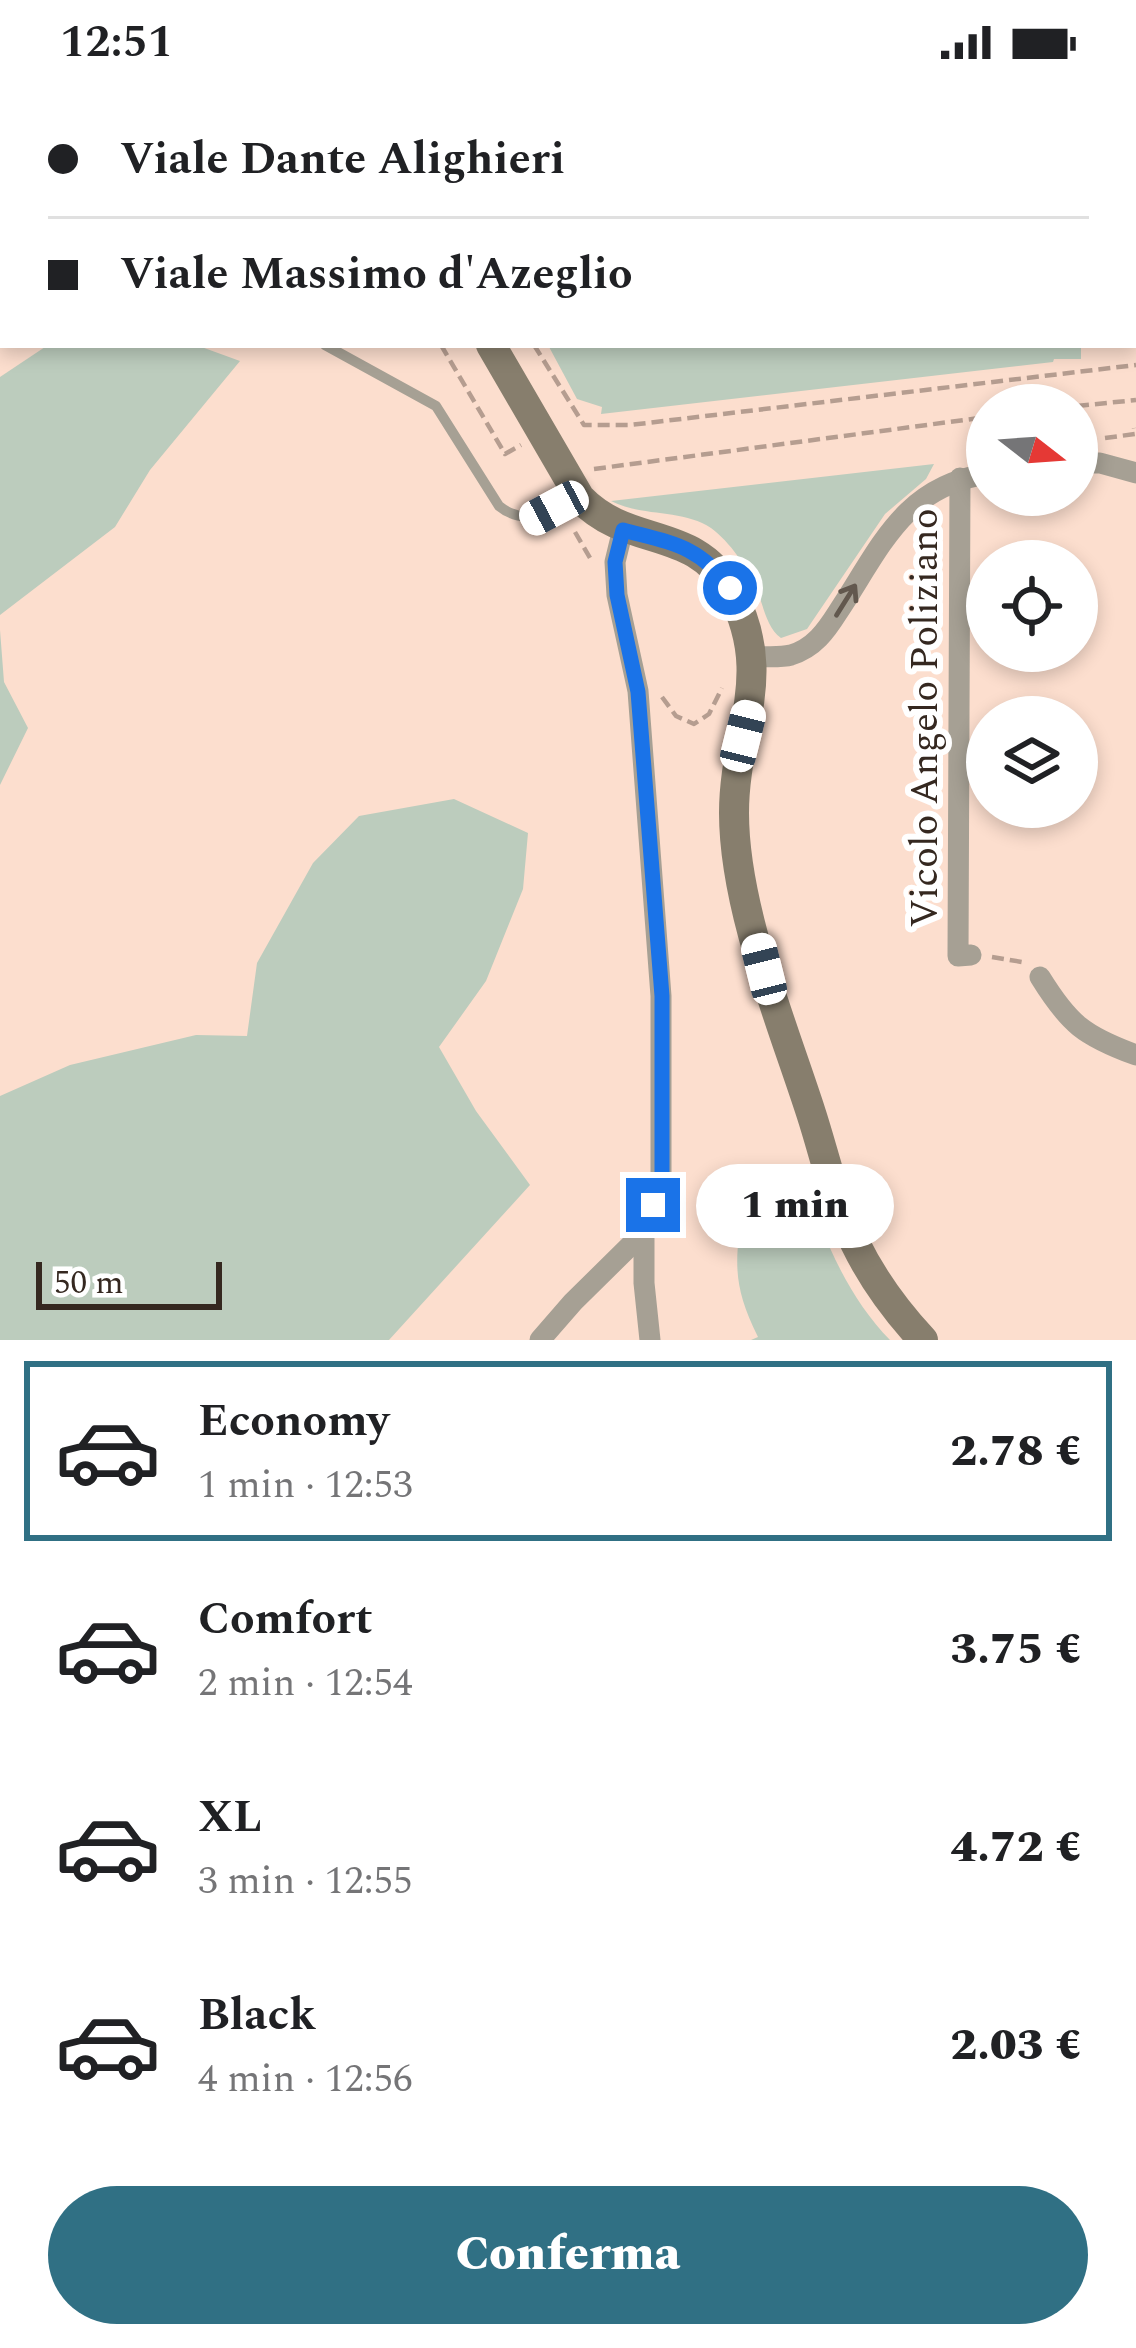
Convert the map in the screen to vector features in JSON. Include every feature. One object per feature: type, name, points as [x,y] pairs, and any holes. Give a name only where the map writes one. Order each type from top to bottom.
[{"type":"main road","points":[[493,348],[580,498],[593,512],[623,530],[696,552],[715,567],[739,610],[753,665],[750,710],[737,761],[734,814],[739,867],[764,969],[851,1237],[879,1289],[923,1340]]},
{"type":"street","points":[[1098,464],[1136,473]]},
{"type":"street","points":[[753,665],[791,655],[820,638],[874,553],[919,498],[966,477]]},
{"type":"street","name":"Vicolo Angelo Poliziano","points":[[960,478],[958,956],[971,956]]},
{"type":"street","points":[[623,530],[615,562],[617,595],[638,692],[662,996],[662,1178],[644,1232],[650,1340]]},
{"type":"street","points":[[1040,977],[1065,1017],[1136,1055]]},
{"type":"street","points":[[540,1340],[644,1232]]},
{"type":"lane","points":[[331,348],[436,406],[499,506],[510,515],[533,519],[580,498]]},
{"type":"path","points":[[443,348],[506,454],[525,443]]},
{"type":"path","points":[[536,348],[584,425],[630,425],[1136,364]]},
{"type":"path","points":[[1098,404],[1136,400]]},
{"type":"path","points":[[599,469],[966,420]]},
{"type":"path","points":[[638,692],[656,688],[676,716],[694,724],[709,714],[716,694],[753,665]]},
{"type":"path","name":"Vicolo Angelo Poliziano","points":[[971,956],[1018,959],[1040,977]]},
{"type":"green space","points":[[44,348],[204,348],[240,361],[150,470],[115,527],[0,615],[0,377]]},
{"type":"green space","points":[[550,348],[1081,348],[1081,359],[601,414],[602,407],[577,399]]},
{"type":"green space","points":[[934,464],[926,479],[885,514],[807,629],[781,638],[743,563],[711,528],[688,518],[611,501]]},
{"type":"green space","points":[[0,630],[4,682],[28,728],[0,785]]},
{"type":"green space","points":[[454,799],[528,833],[523,889],[486,981],[439,1047],[476,1111],[530,1185],[389,1340],[0,1340],[0,1096],[70,1065],[196,1035],[247,1036],[257,963],[313,863],[359,816]]},
{"type":"green space","points":[[802,1170],[836,1261],[860,1303],[890,1340],[751,1340],[758,1337],[743,1301],[738,1271],[744,1202]]},
{"type":"route","points":[[653,1205],[662,1178],[662,996],[638,692],[617,595],[615,562],[623,530],[696,552],[730,588]]}]
